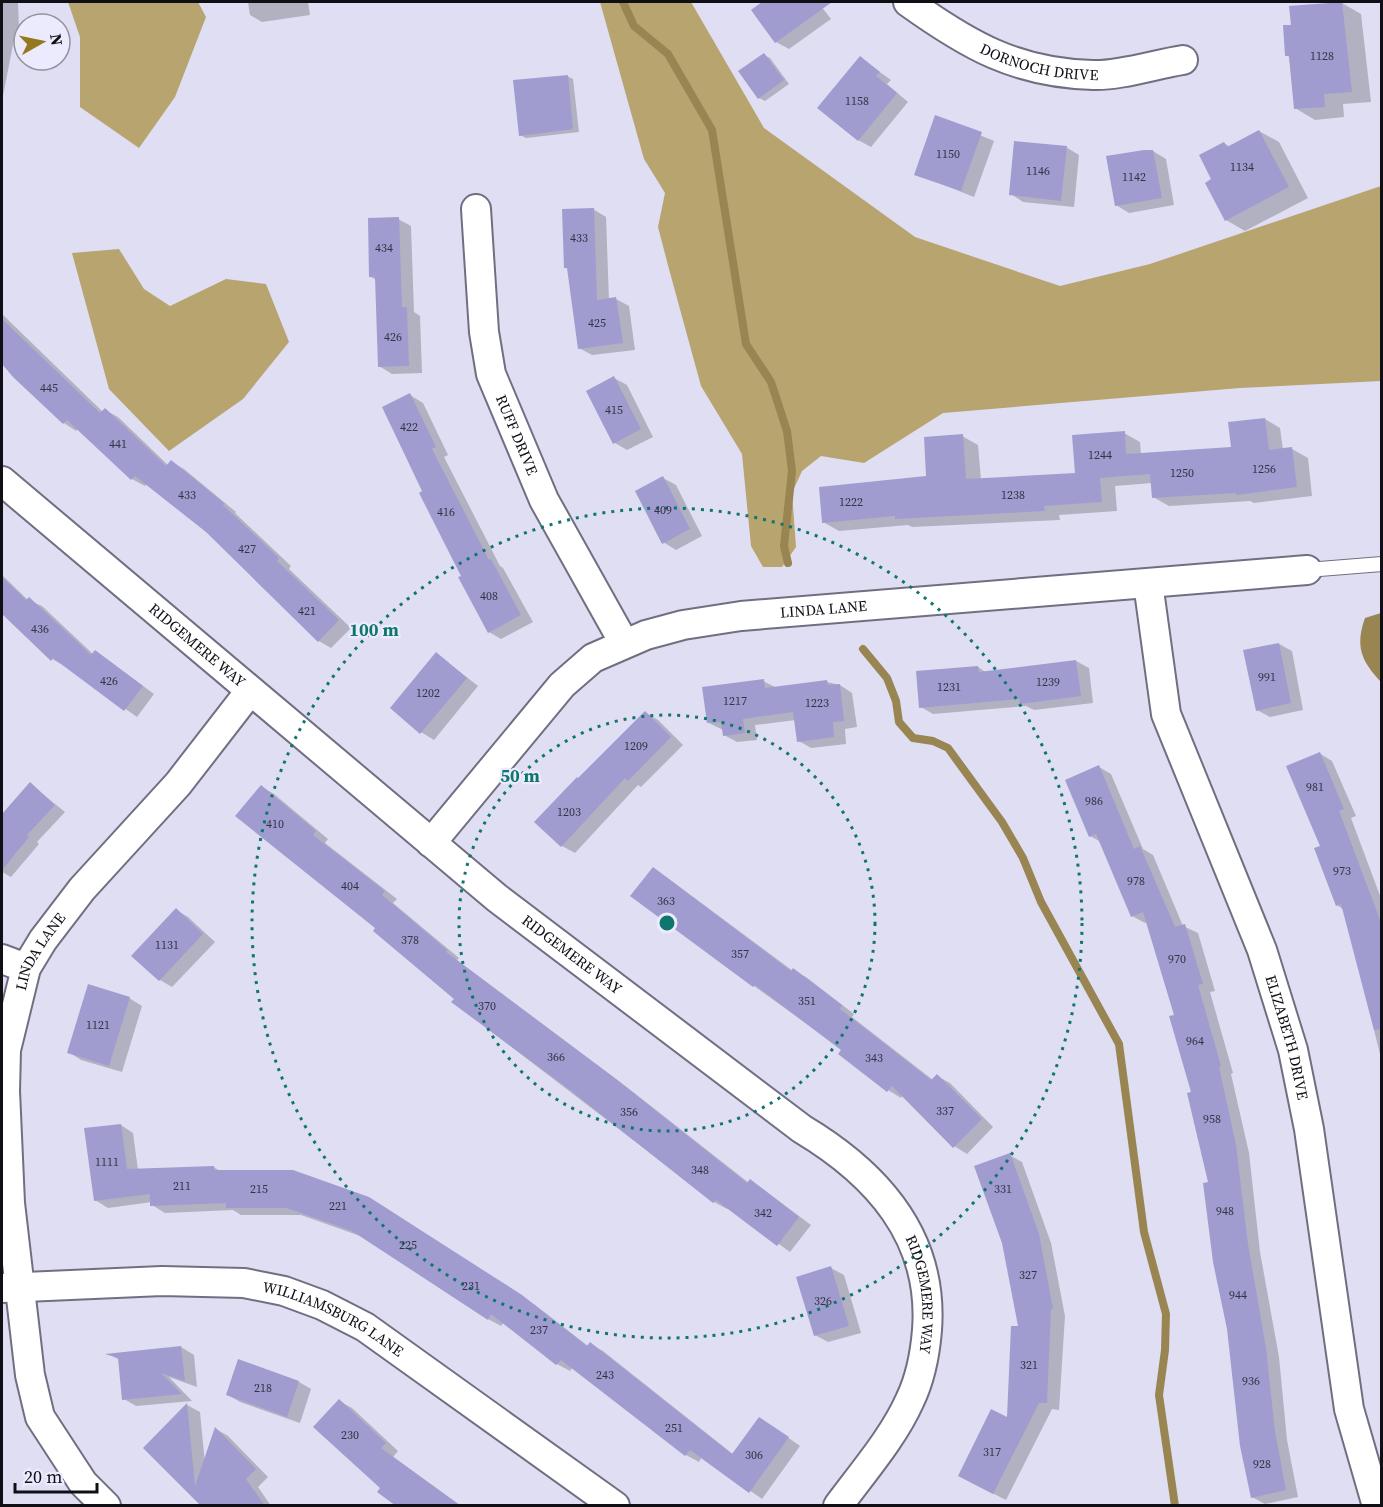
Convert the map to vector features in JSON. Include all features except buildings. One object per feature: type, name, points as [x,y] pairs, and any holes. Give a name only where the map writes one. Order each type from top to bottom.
[{"type":"street","name":"DORNOCH DRIVE","points":[[908,2],[960,39],[984,51],[1030,68],[1094,75],[1183,60]]},
{"type":"street","name":"RUFF DRIVE","points":[[476,209],[484,332],[491,374],[544,500],[624,643]]},
{"type":"street","name":"RIDGEMERE WAY","points":[[2,481],[497,898],[802,1129],[837,1150],[885,1196],[909,1232],[927,1288],[929,1311],[922,1373],[894,1429],[838,1506]]},
{"type":"street","name":"LINDA LANE","points":[[431,843],[562,685],[593,658],[624,643],[683,625],[741,616],[1307,570]]},
{"type":"street","name":"ELIZABETH DRIVE","points":[[1148,583],[1166,714],[1262,950],[1293,1050],[1309,1130],[1349,1409],[1377,1506]]},
{"type":"street","name":"LINDA LANE","points":[[106,1506],[83,1483],[40,1417],[10,1287],[10,1198],[5,1059],[14,963],[178,784],[250,691]]},
{"type":"street","name":"WILLIAMSBURG LANE","points":[[10,1287],[207,1281],[264,1287],[322,1305],[365,1327],[615,1506]]},
{"type":"lane","points":[[1307,570],[1382,564]]},
{"type":"shaded area","points":[[68,2],[198,2],[206,17],[175,97],[139,148],[80,107],[80,37]]},
{"type":"shaded area","points":[[600,2],[691,2],[764,128],[915,237],[1060,286],[1150,264],[1381,186],[1381,381],[1240,388],[943,413],[864,463],[821,456],[802,471],[792,493],[796,547],[782,567],[763,567],[751,546],[742,454],[701,386],[658,227],[665,193],[644,159]]},
{"type":"shaded area","points":[[119,249],[144,289],[170,306],[226,279],[266,284],[289,342],[243,399],[169,451],[109,389],[72,253]]},
{"type":"shaded area","points":[[1382,613],[1381,682],[1365,660],[1360,637],[1365,618]]},
{"type":"waterway","points":[[623,2],[634,26],[668,54],[712,130],[746,344],[771,382],[787,431],[792,471],[784,546],[788,563]]},
{"type":"waterway","points":[[863,649],[887,678],[896,701],[899,722],[913,738],[933,741],[948,748],[1002,822],[1023,858],[1041,902],[1119,1044],[1144,1232],[1166,1314],[1165,1350],[1159,1395],[1175,1506]]}]
